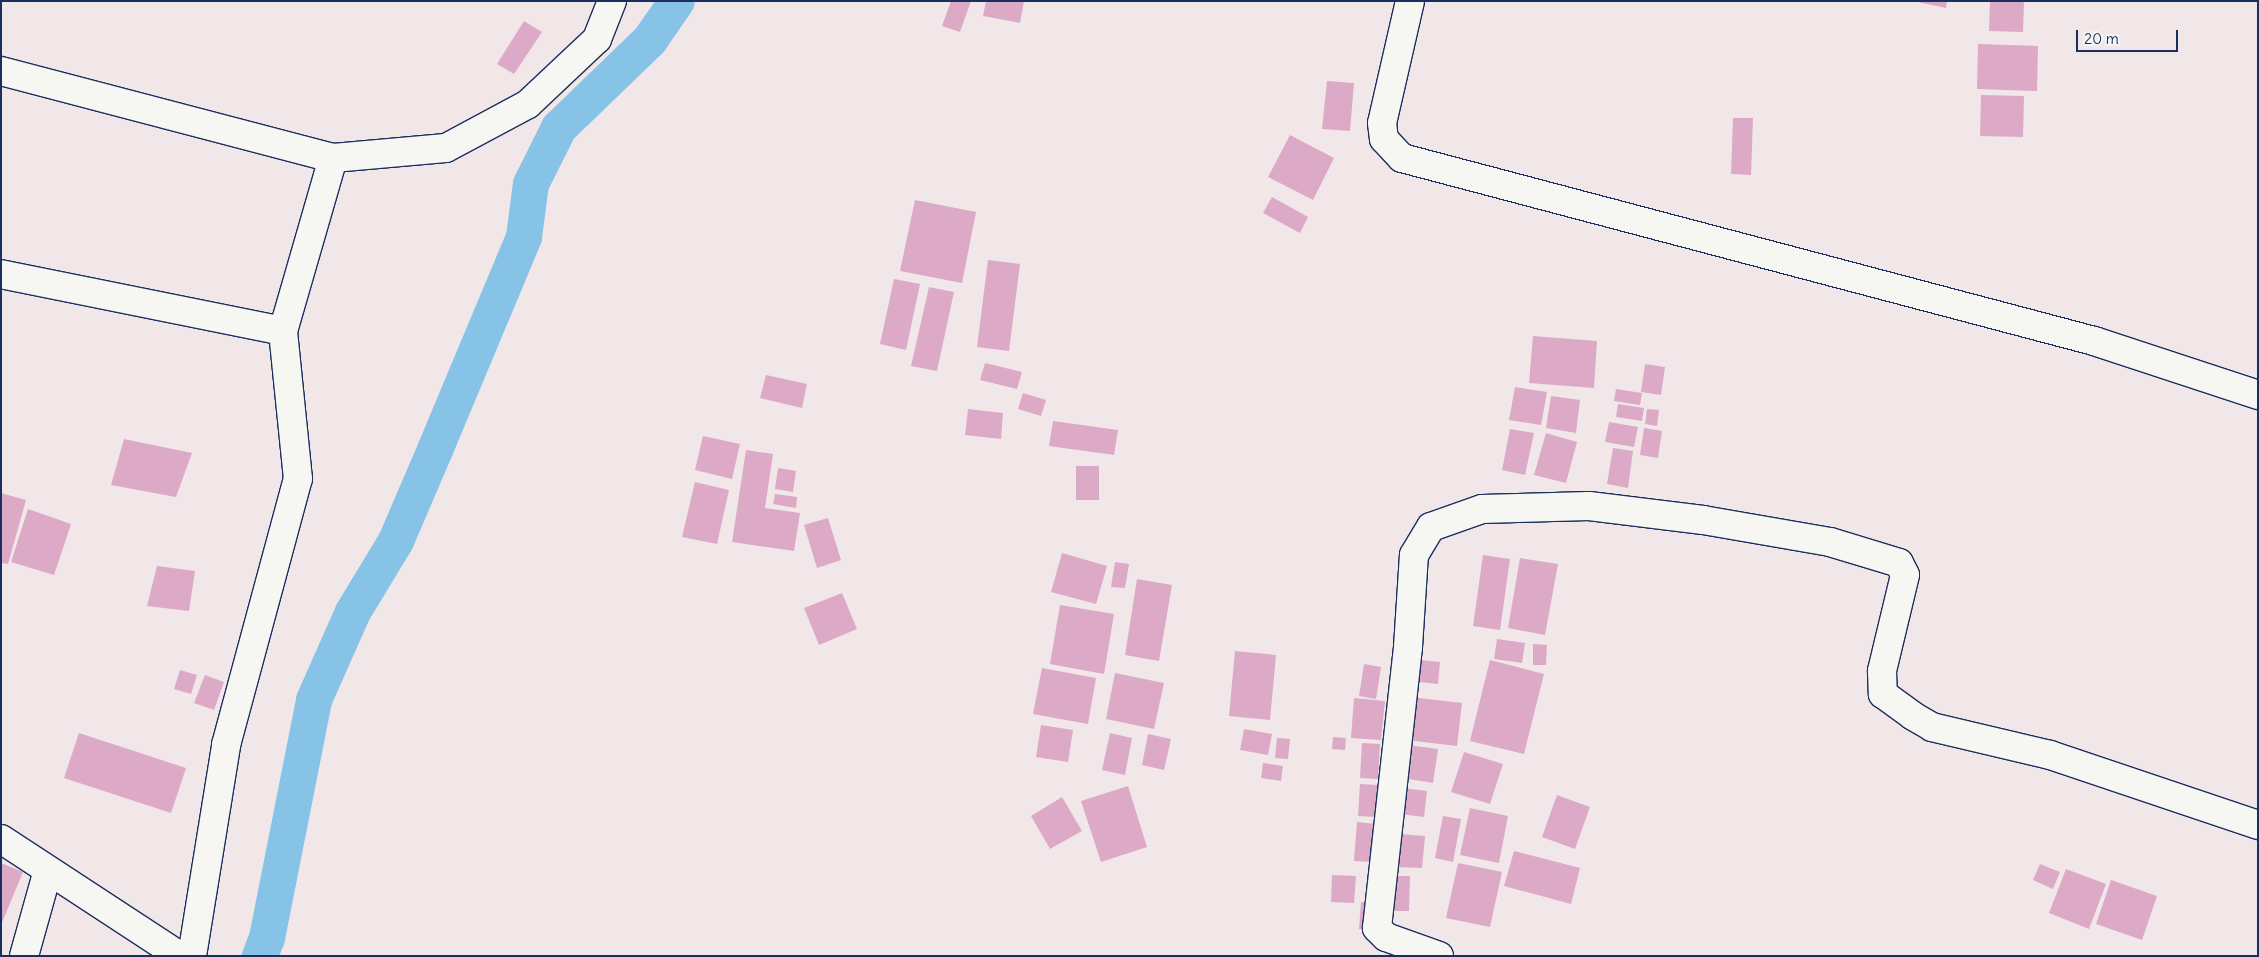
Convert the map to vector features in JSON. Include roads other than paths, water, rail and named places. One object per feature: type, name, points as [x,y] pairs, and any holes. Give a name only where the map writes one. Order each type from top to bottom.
[{"type":"street","points":[[1,71],[333,158],[446,148],[528,104],[598,39],[612,1]]},
{"type":"street","points":[[1410,1],[1382,123],[1384,139],[1402,158],[2094,340],[2258,395]]},
{"type":"street","points":[[192,956],[226,745],[298,479],[283,331],[333,158]]},
{"type":"street","points":[[1,274],[283,331]]},
{"type":"street","points":[[1439,956],[1386,937],[1377,928],[1408,647],[1414,555],[1431,527],[1482,509],[1589,506],[1703,520],[1830,542],[1898,563],[1905,575],[1882,671],[1883,694],[1932,727],[2050,755],[2258,825]]},
{"type":"street","points":[[1,839],[180,956]]},
{"type":"street","points":[[24,956],[48,870]]},
{"type":"waterway","points":[[260,956],[267,938],[314,700],[353,612],[396,541],[435,450],[524,237],[531,184],[559,128],[650,40],[677,1]]}]
